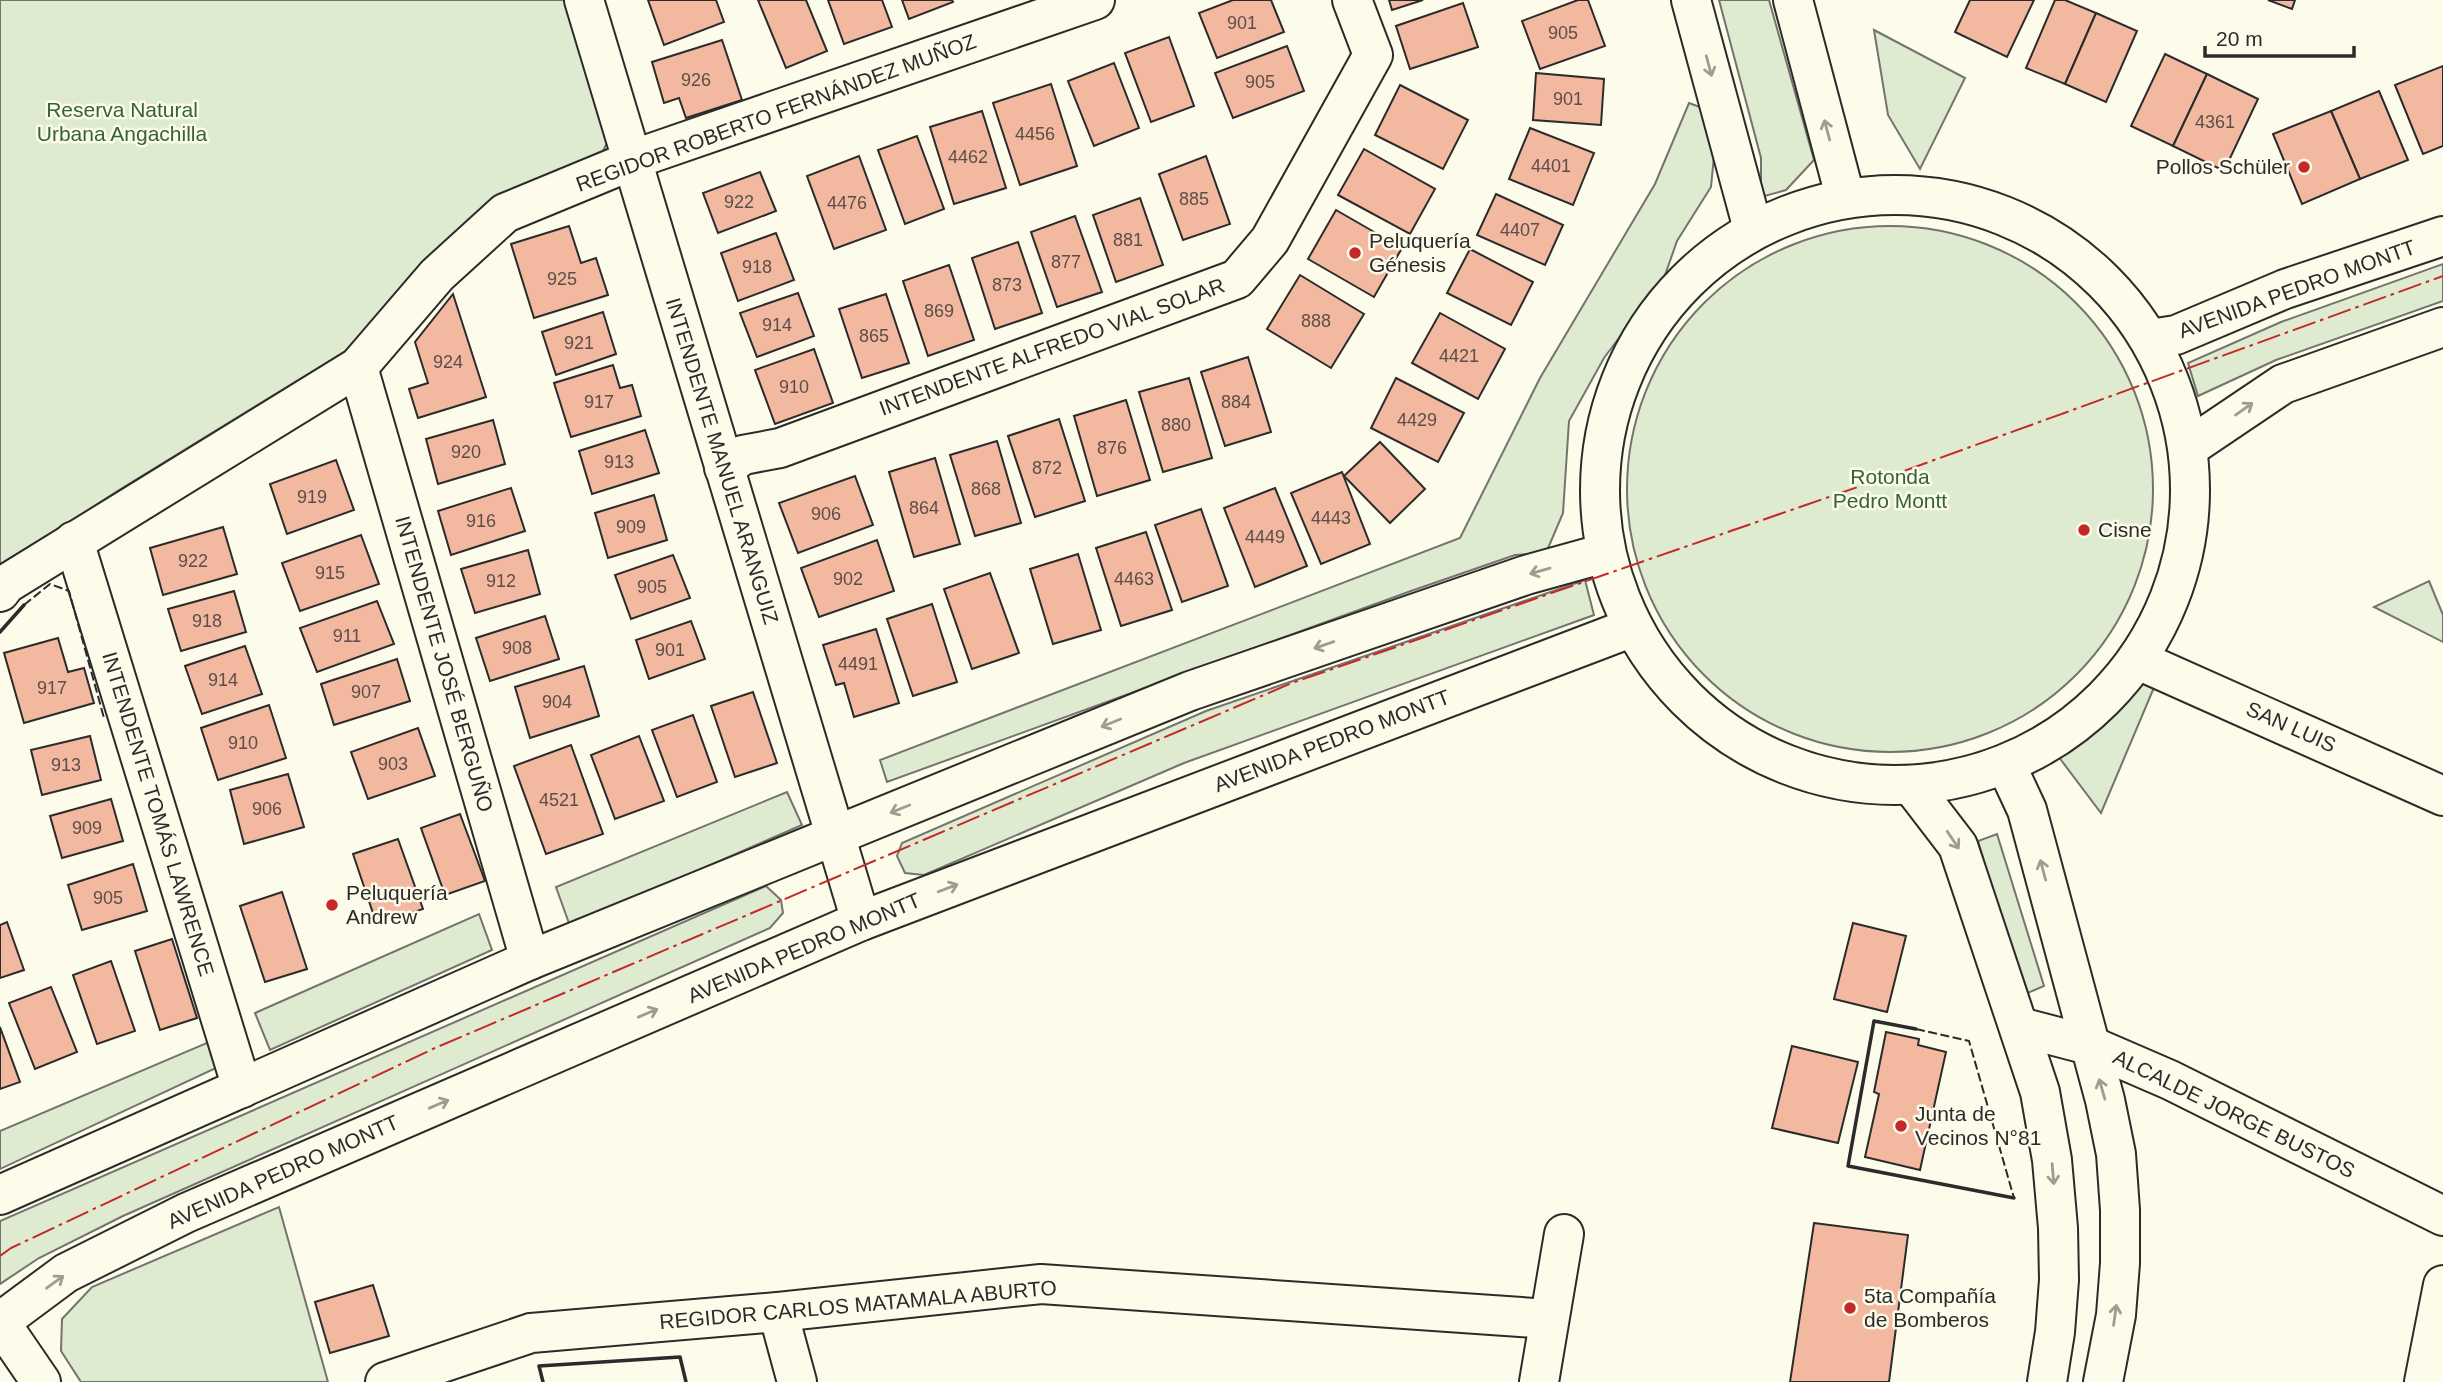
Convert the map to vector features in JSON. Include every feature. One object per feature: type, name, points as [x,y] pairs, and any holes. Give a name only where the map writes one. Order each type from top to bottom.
[{"type":"street","name":"INTENDENTE MANUEL ARANGUIZ","points":[[584,0],[860,921]]},
{"type":"street","name":"REGIDOR ROBERTO FERNÁNDEZ MUÑOZ","points":[[0,592],[6,584],[74,541],[358,367],[437,275],[505,213],[632,160],[1095,0]]},
{"type":"street","name":"INTENDENTE ALFREDO VIAL SOLAR","points":[[724,468],[743,456],[780,448],[1237,279],[1270,240],[1373,55],[1352,0]]},
{"type":"street","points":[[1691,0],[1753,229]]},
{"type":"street","points":[[1793,0],[1845,196]]},
{"type":"street","name":"AVENIDA PEDRO MONTT","points":[[1845,196],[1946,198],[2027,224],[2096,272],[2150,339],[2174,392],[2188,448],[2191,504],[2183,559],[2165,611],[2138,660],[2080,722],[2006,765],[1912,786],[1855,784],[1800,771],[1749,748],[1703,715],[1663,675],[1633,627],[1605,552],[1598,477],[1612,401],[1643,332],[1691,273],[1753,229],[1788,212],[1845,196]]},
{"type":"street","name":"AVENIDA PEDRO MONTT","points":[[2150,339],[2176,335],[2285,289],[2443,236]]},
{"type":"street","points":[[2188,448],[2283,384],[2443,327]]},
{"type":"street","name":"INTENDENTE JOSÉ BERGUÑO","points":[[358,367],[530,960]]},
{"type":"street","name":"INTENDENTE TOMÁS LAWRENCE","points":[[74,541],[242,1088]]},
{"type":"street","points":[[0,1195],[530,960],[1190,691],[1526,575],[1605,552]]},
{"type":"street","name":"AVENIDA PEDRO MONTT","points":[[0,1322],[66,1273],[186,1213],[860,921],[1633,627]]},
{"type":"street","name":"SAN LUIS","points":[[2138,660],[2443,796]]},
{"type":"street","points":[[2006,765],[2027,810],[2105,1100],[2116,1154],[2120,1263],[2116,1315],[2103,1382]]},
{"type":"street","points":[[1912,786],[1958,846],[2040,1092],[2052,1160],[2059,1228],[2059,1280],[2046,1382]]},
{"type":"street","name":"ALCALDE JORGE BUSTOS","points":[[2020,1027],[2089,1045],[2170,1080],[2443,1216]]},
{"type":"street","points":[[1539,1382],[1564,1234]]},
{"type":"street","name":"REGIDOR CARLOS MATAMALA ABURTO","points":[[385,1382],[531,1334],[778,1312],[1041,1284],[1549,1319]]},
{"type":"street","points":[[2424,1382],[2443,1285]]},
{"type":"street","points":[[778,1312],[797,1382]]},
{"type":"street","points":[[0,1322],[41,1382]]},
{"type":"green space","name":"Reserva Natural Urbana Angachilla","points":[[0,0],[573,0],[611,134],[597,164],[367,338],[119,490],[0,568]]},
{"type":"green space","points":[[1719,0],[1769,0],[1814,160],[1786,190],[1761,197],[1761,158]]},
{"type":"green space","points":[[1874,30],[1965,78],[1920,169],[1888,115]]},
{"type":"green space","points":[[1689,103],[1705,109],[1714,156],[1711,187],[1677,241],[1664,278],[1604,358],[1569,421],[1563,513],[1546,553],[1515,555],[1411,591],[887,782],[880,760],[1460,538],[1540,378],[1655,184]]},
{"type":"green space","name":"Rotonda Pedro Montt","points":[[1890,226],[1941,231],[1991,246],[2036,271],[2076,303],[2108,343],[2133,388],[2148,438],[2153,489],[2148,540],[2133,590],[2108,635],[2076,675],[2036,707],[1991,732],[1941,747],[1890,752],[1839,747],[1789,732],[1744,707],[1704,675],[1672,635],[1647,590],[1632,540],[1627,489],[1632,438],[1647,388],[1672,343],[1704,303],[1744,271],[1789,246],[1839,231]]},
{"type":"green space","points":[[2443,264],[2443,301],[2276,360],[2198,396],[2188,363],[2281,322]]},
{"type":"green space","points":[[1585,580],[1594,615],[1184,763],[924,875],[905,873],[897,856],[902,843],[1206,711]]},
{"type":"green space","points":[[2429,581],[2443,615],[2443,642],[2374,607]]},
{"type":"green space","points":[[2158,678],[2101,813],[2058,756],[2071,729],[2119,684]]},
{"type":"green space","points":[[787,792],[802,825],[570,926],[556,887]]},
{"type":"green space","points":[[1997,834],[2044,986],[2023,995],[1978,841]]},
{"type":"green space","points":[[766,886],[781,900],[783,913],[770,928],[123,1216],[39,1258],[0,1284],[0,1221]]},
{"type":"green space","points":[[479,914],[492,950],[270,1050],[255,1013]]},
{"type":"green space","points":[[209,1042],[216,1068],[0,1169],[0,1131]]},
{"type":"green space","points":[[279,1207],[328,1382],[81,1382],[61,1351],[62,1319],[92,1287]]},
{"type":"building","points":[[648,0],[716,0],[724,22],[664,45]]},
{"type":"building","points":[[758,0],[806,0],[827,51],[786,68]]},
{"type":"building","points":[[828,0],[882,0],[892,27],[844,44]]},
{"type":"building","points":[[902,0],[952,0],[953,2],[909,19]]},
{"type":"building","points":[[1233,0],[1271,0],[1284,32],[1217,58],[1199,13]]},
{"type":"building","points":[[1389,0],[1423,0],[1392,10]]},
{"type":"building","points":[[1578,0],[1588,0],[1605,46],[1540,69],[1522,21]]},
{"type":"building","points":[[1970,0],[2034,0],[2007,57],[1955,32]]},
{"type":"building","points":[[2055,0],[2065,0],[2096,13],[2065,84],[2026,68]]},
{"type":"building","points":[[2268,0],[2295,0],[2292,9]]},
{"type":"building","points":[[1463,3],[1478,47],[1410,69],[1396,26]]},
{"type":"building","points":[[2096,13],[2137,31],[2106,102],[2065,84]]},
{"type":"building","points":[[1169,37],[1194,106],[1151,122],[1125,53]]},
{"type":"building","points":[[722,40],[742,100],[686,118],[679,98],[664,103],[652,62]]},
{"type":"building","points":[[1287,46],[1304,91],[1233,118],[1215,73]]},
{"type":"building","points":[[2165,54],[2207,74],[2173,146],[2131,126]]},
{"type":"building","points":[[1114,63],[1139,128],[1094,146],[1068,81]]},
{"type":"building","points":[[2443,66],[2443,146],[2423,154],[2395,85]]},
{"type":"building","points":[[1536,73],[1604,79],[1601,125],[1533,120]]},
{"type":"building","points":[[2207,74],[2258,99],[2224,171],[2173,146]]},
{"type":"building","points":[[1051,84],[1077,166],[1020,185],[993,103]]},
{"type":"building","points":[[1400,85],[1468,120],[1443,169],[1375,135]]},
{"type":"building","points":[[2379,91],[2408,160],[2360,179],[2331,111]]},
{"type":"building","points":[[982,111],[1006,188],[954,204],[930,127]]},
{"type":"building","points":[[2331,111],[2360,179],[2302,204],[2273,134]]},
{"type":"building","points":[[1530,128],[1594,153],[1573,205],[1509,179]]},
{"type":"building","points":[[917,136],[944,209],[905,224],[878,150]]},
{"type":"building","points":[[1364,149],[1435,189],[1410,234],[1338,195]]},
{"type":"building","points":[[859,156],[886,230],[834,249],[807,176]]},
{"type":"building","points":[[1206,156],[1230,224],[1183,240],[1159,174]]},
{"type":"building","points":[[760,172],[776,211],[718,233],[703,193]]},
{"type":"building","points":[[1496,194],[1563,225],[1545,265],[1477,235]]},
{"type":"building","points":[[1140,198],[1163,265],[1116,282],[1093,215]]},
{"type":"building","name":"Peluquería Génesis","points":[[1336,210],[1402,248],[1374,297],[1308,259]]},
{"type":"building","points":[[1075,216],[1102,292],[1057,307],[1031,232]]},
{"type":"building","points":[[569,226],[581,263],[596,258],[608,295],[534,318],[511,244]]},
{"type":"building","points":[[776,233],[794,280],[738,301],[721,253]]},
{"type":"building","points":[[1018,242],[1042,313],[995,329],[972,258]]},
{"type":"building","points":[[1470,249],[1533,282],[1511,325],[1447,293]]},
{"type":"building","points":[[949,265],[974,340],[928,356],[903,281]]},
{"type":"building","points":[[1300,275],[1364,314],[1331,368],[1267,329]]},
{"type":"building","points":[[798,293],[814,336],[757,357],[740,313]]},
{"type":"building","points":[[453,294],[486,397],[418,418],[409,389],[428,383],[415,342]]},
{"type":"building","points":[[886,294],[909,363],[862,378],[839,309]]},
{"type":"building","points":[[603,312],[616,354],[556,375],[542,332]]},
{"type":"building","points":[[1440,313],[1505,349],[1478,399],[1412,363]]},
{"type":"building","points":[[814,349],[833,403],[775,424],[755,370]]},
{"type":"building","points":[[1248,357],[1271,432],[1225,446],[1201,372]]},
{"type":"building","points":[[613,365],[620,388],[632,385],[641,416],[571,437],[554,383]]},
{"type":"building","points":[[1189,378],[1212,458],[1163,472],[1139,392]]},
{"type":"building","points":[[1396,378],[1464,413],[1438,462],[1371,428]]},
{"type":"building","points":[[1126,400],[1150,480],[1097,496],[1074,416]]},
{"type":"building","points":[[1059,419],[1085,501],[1035,517],[1008,436]]},
{"type":"building","points":[[493,420],[505,464],[438,484],[426,439]]},
{"type":"building","points":[[645,430],[659,473],[592,494],[579,451]]},
{"type":"building","points":[[997,441],[1021,523],[975,536],[950,455]]},
{"type":"building","points":[[1380,442],[1425,489],[1390,523],[1344,476]]},
{"type":"building","points":[[935,458],[960,544],[914,557],[889,472]]},
{"type":"building","points":[[336,460],[354,510],[287,534],[270,484]]},
{"type":"building","points":[[1342,472],[1370,544],[1321,564],[1291,493]]},
{"type":"building","points":[[855,476],[873,525],[798,553],[779,503]]},
{"type":"building","points":[[511,488],[525,531],[451,555],[438,511]]},
{"type":"building","points":[[1275,488],[1307,566],[1255,587],[1224,508]]},
{"type":"building","points":[[654,495],[667,540],[608,558],[595,513]]},
{"type":"building","points":[[1201,509],[1228,586],[1182,602],[1155,525]]},
{"type":"building","points":[[223,527],[237,574],[163,595],[150,548]]},
{"type":"building","points":[[1146,532],[1172,610],[1121,626],[1096,548]]},
{"type":"building","points":[[361,535],[379,584],[300,611],[282,563]]},
{"type":"building","points":[[877,540],[894,591],[819,617],[801,568]]},
{"type":"building","points":[[528,550],[540,594],[475,613],[461,569]]},
{"type":"building","points":[[1078,554],[1101,630],[1053,644],[1030,569]]},
{"type":"building","points":[[673,555],[690,598],[631,619],[615,575]]},
{"type":"building","points":[[990,573],[1019,653],[972,669],[944,589]]},
{"type":"building","points":[[234,591],[246,632],[181,651],[168,609]]},
{"type":"building","points":[[377,601],[394,644],[317,672],[300,628]]},
{"type":"building","points":[[932,604],[957,682],[913,696],[887,619]]},
{"type":"building","points":[[545,616],[559,659],[490,681],[476,638]]},
{"type":"building","points":[[691,621],[705,659],[649,679],[636,640]]},
{"type":"building","points":[[876,629],[899,703],[854,717],[844,683],[836,685],[823,645]]},
{"type":"building","points":[[58,638],[68,672],[84,668],[94,703],[24,723],[4,653]]},
{"type":"building","points":[[245,646],[262,694],[202,714],[185,666]]},
{"type":"building","points":[[397,659],[410,701],[334,725],[321,684]]},
{"type":"building","points":[[584,666],[599,716],[530,738],[515,687]]},
{"type":"building","points":[[753,692],[777,763],[735,777],[711,706]]},
{"type":"building","points":[[269,705],[286,758],[218,780],[201,728]]},
{"type":"building","points":[[693,715],[717,782],[677,797],[652,730]]},
{"type":"building","points":[[418,728],[435,776],[368,799],[351,752]]},
{"type":"building","points":[[90,736],[101,780],[42,795],[31,750]]},
{"type":"building","points":[[639,736],[664,801],[615,819],[591,755]]},
{"type":"building","points":[[571,745],[603,834],[546,854],[514,766]]},
{"type":"building","points":[[288,774],[304,827],[244,844],[230,790]]},
{"type":"building","points":[[111,799],[123,841],[62,858],[50,816]]},
{"type":"building","points":[[460,814],[485,881],[445,895],[421,828]]},
{"type":"building","points":[[398,839],[423,909],[377,925],[353,854]]},
{"type":"building","points":[[133,864],[147,911],[82,930],[68,885]]},
{"type":"building","points":[[282,892],[307,969],[265,982],[240,906]]},
{"type":"building","points":[[7,922],[24,970],[0,978],[0,925]]},
{"type":"building","points":[[1853,923],[1906,936],[1887,1012],[1834,999]]},
{"type":"building","points":[[172,939],[197,1018],[160,1030],[135,951]]},
{"type":"building","points":[[111,961],[135,1031],[97,1044],[73,975]]},
{"type":"building","points":[[51,987],[77,1052],[35,1069],[9,1003]]},
{"type":"building","points":[[0,1027],[20,1082],[0,1089]]},
{"type":"building","name":"Junta de Vecinos N°81","points":[[1886,1032],[1919,1039],[1918,1045],[1946,1052],[1920,1170],[1865,1157],[1879,1094],[1874,1092]]},
{"type":"building","points":[[1792,1046],[1858,1062],[1838,1143],[1772,1128]]},
{"type":"building","name":"5ta Compañía de Bomberos","points":[[1814,1223],[1908,1235],[1889,1382],[1790,1382]]},
{"type":"building","points":[[373,1285],[389,1336],[330,1353],[315,1302]]},
{"type":"fence","points":[[24,605],[50,584],[69,591],[104,718]]},
{"type":"fence","points":[[1916,1029],[1969,1041],[2014,1198]]},
{"type":"wall","points":[[0,632],[24,605]]},
{"type":"wall","points":[[1916,1029],[1874,1021],[1848,1166],[2014,1198]]},
{"type":"wall","points":[[543,1382],[539,1366],[680,1357],[686,1382]]},
{"type":"power","points":[[0,1256],[11,1248],[435,1048],[1292,683],[1901,472],[2443,276]]},
{"type":"place","name":"Pollos Schüler","points":[[2304,167]]},
{"type":"place","name":"Peluquería Génesis","points":[[1355,253]]},
{"type":"place","name":"Cisne","points":[[2084,530]]},
{"type":"place","name":"Peluquería Andrew","points":[[332,905]]},
{"type":"place","name":"Junta de Vecinos N°81","points":[[1901,1126]]},
{"type":"place","name":"5ta Compañía de Bomberos","points":[[1850,1308]]}]
